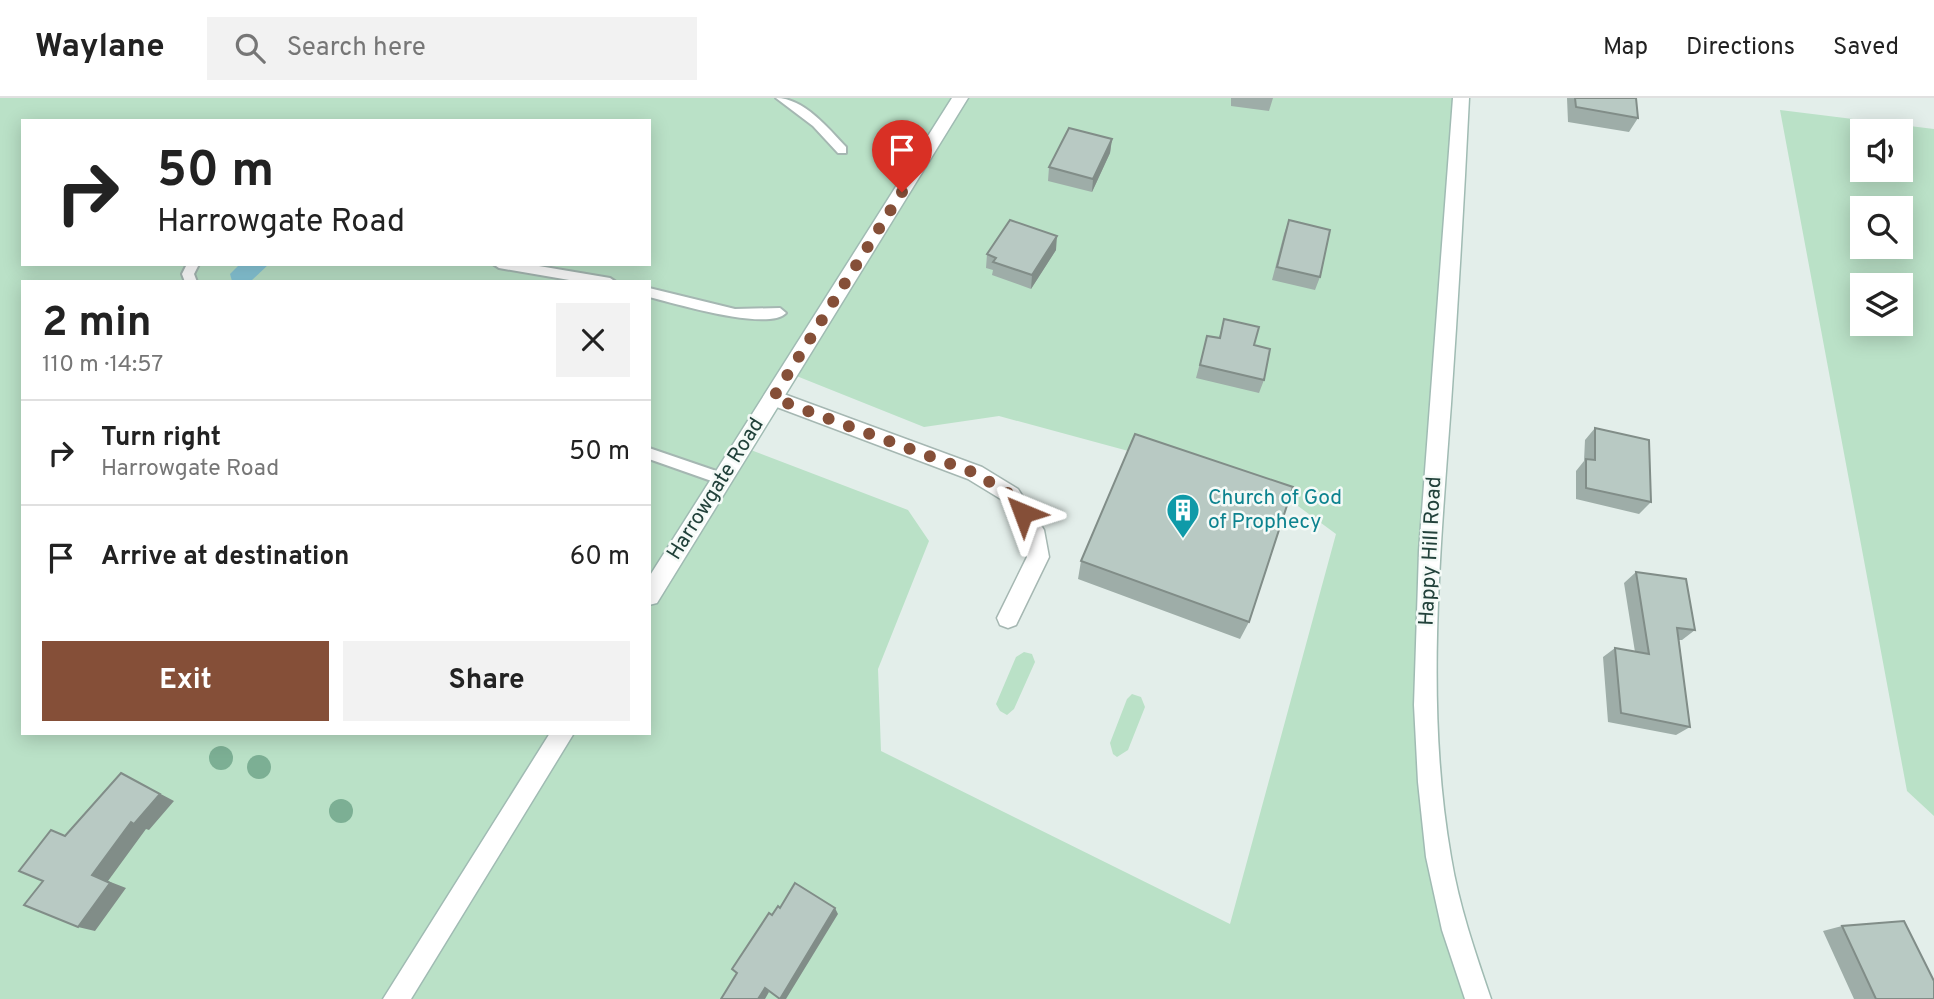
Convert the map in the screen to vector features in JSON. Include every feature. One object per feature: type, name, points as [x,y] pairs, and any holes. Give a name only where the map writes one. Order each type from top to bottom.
[{"type":"street","name":"Harrowgate Road","points":[[651,593],[960,98]]},
{"type":"street","name":"Happy Hill Road","points":[[1461,98],[1428,571],[1426,675],[1433,825],[1445,893],[1478,999]]},
{"type":"street","points":[[773,398],[975,473],[1011,495],[1034,530],[1038,557],[1008,618]]},
{"type":"street","points":[[396,999],[562,735]]},
{"type":"lane","points":[[781,98],[817,123],[842,150]]},
{"type":"lane","points":[[511,266],[598,280]]},
{"type":"lane","points":[[651,293],[735,314],[780,313]]},
{"type":"lane","points":[[651,454],[723,479]]},
{"type":"green space","points":[[0,98],[1464,98],[1429,556],[1433,825],[1478,999],[0,999]],"holes":[[[789,373],[924,427],[999,416],[1279,492],[1336,534],[1230,924],[881,751],[878,669],[929,541],[908,510],[743,447]]]},
{"type":"green space","points":[[1780,110],[1853,119],[1850,119],[1850,182],[1913,182],[1913,126],[1934,129],[1934,816],[1907,791]]},
{"type":"green space","points":[[1024,652],[1032,654],[1035,662],[1014,709],[1007,715],[1000,711],[996,704],[1016,657]]},
{"type":"green space","points":[[1132,694],[1141,697],[1145,707],[1128,750],[1117,757],[1113,754],[1110,743],[1127,699]]},
{"type":"water","points":[[238,266],[267,266],[252,280],[232,280],[230,274]]},
{"type":"building","points":[[1575,98],[1636,98],[1638,118],[1576,107]]},
{"type":"building","points":[[1069,128],[1112,139],[1093,179],[1049,167]]},
{"type":"building","points":[[1010,220],[1057,236],[1032,275],[993,262],[996,258],[987,254]]},
{"type":"building","points":[[1289,220],[1330,230],[1320,277],[1277,267]]},
{"type":"building","points":[[1224,319],[1259,327],[1254,345],[1270,349],[1264,380],[1200,365],[1207,336],[1220,338]]},
{"type":"building","points":[[1595,428],[1649,440],[1651,502],[1586,488],[1586,459],[1595,460]]},
{"type":"building","name":"Church of God of Prophecy","points":[[1135,434],[1293,487],[1249,622],[1081,561]]},
{"type":"building","points":[[1636,572],[1686,579],[1695,630],[1677,628],[1690,727],[1621,713],[1615,648],[1649,654]]},
{"type":"building","points":[[121,773],[160,794],[134,824],[131,822],[92,875],[110,883],[78,927],[24,905],[43,881],[19,871],[51,830],[65,836]]},
{"type":"building","points":[[795,883],[835,908],[780,999],[765,988],[758,999],[721,999],[737,973],[732,969],[769,913],[772,915],[778,906],[780,908]]},
{"type":"building","points":[[1904,921],[1934,981],[1934,999],[1876,999],[1842,926]]},
{"type":"place","name":"Church of God of Prophecy","points":[[1183,540]]},
{"type":"route","points":[[902,192],[773,398],[975,473],[1011,495],[1023,513]]}]
